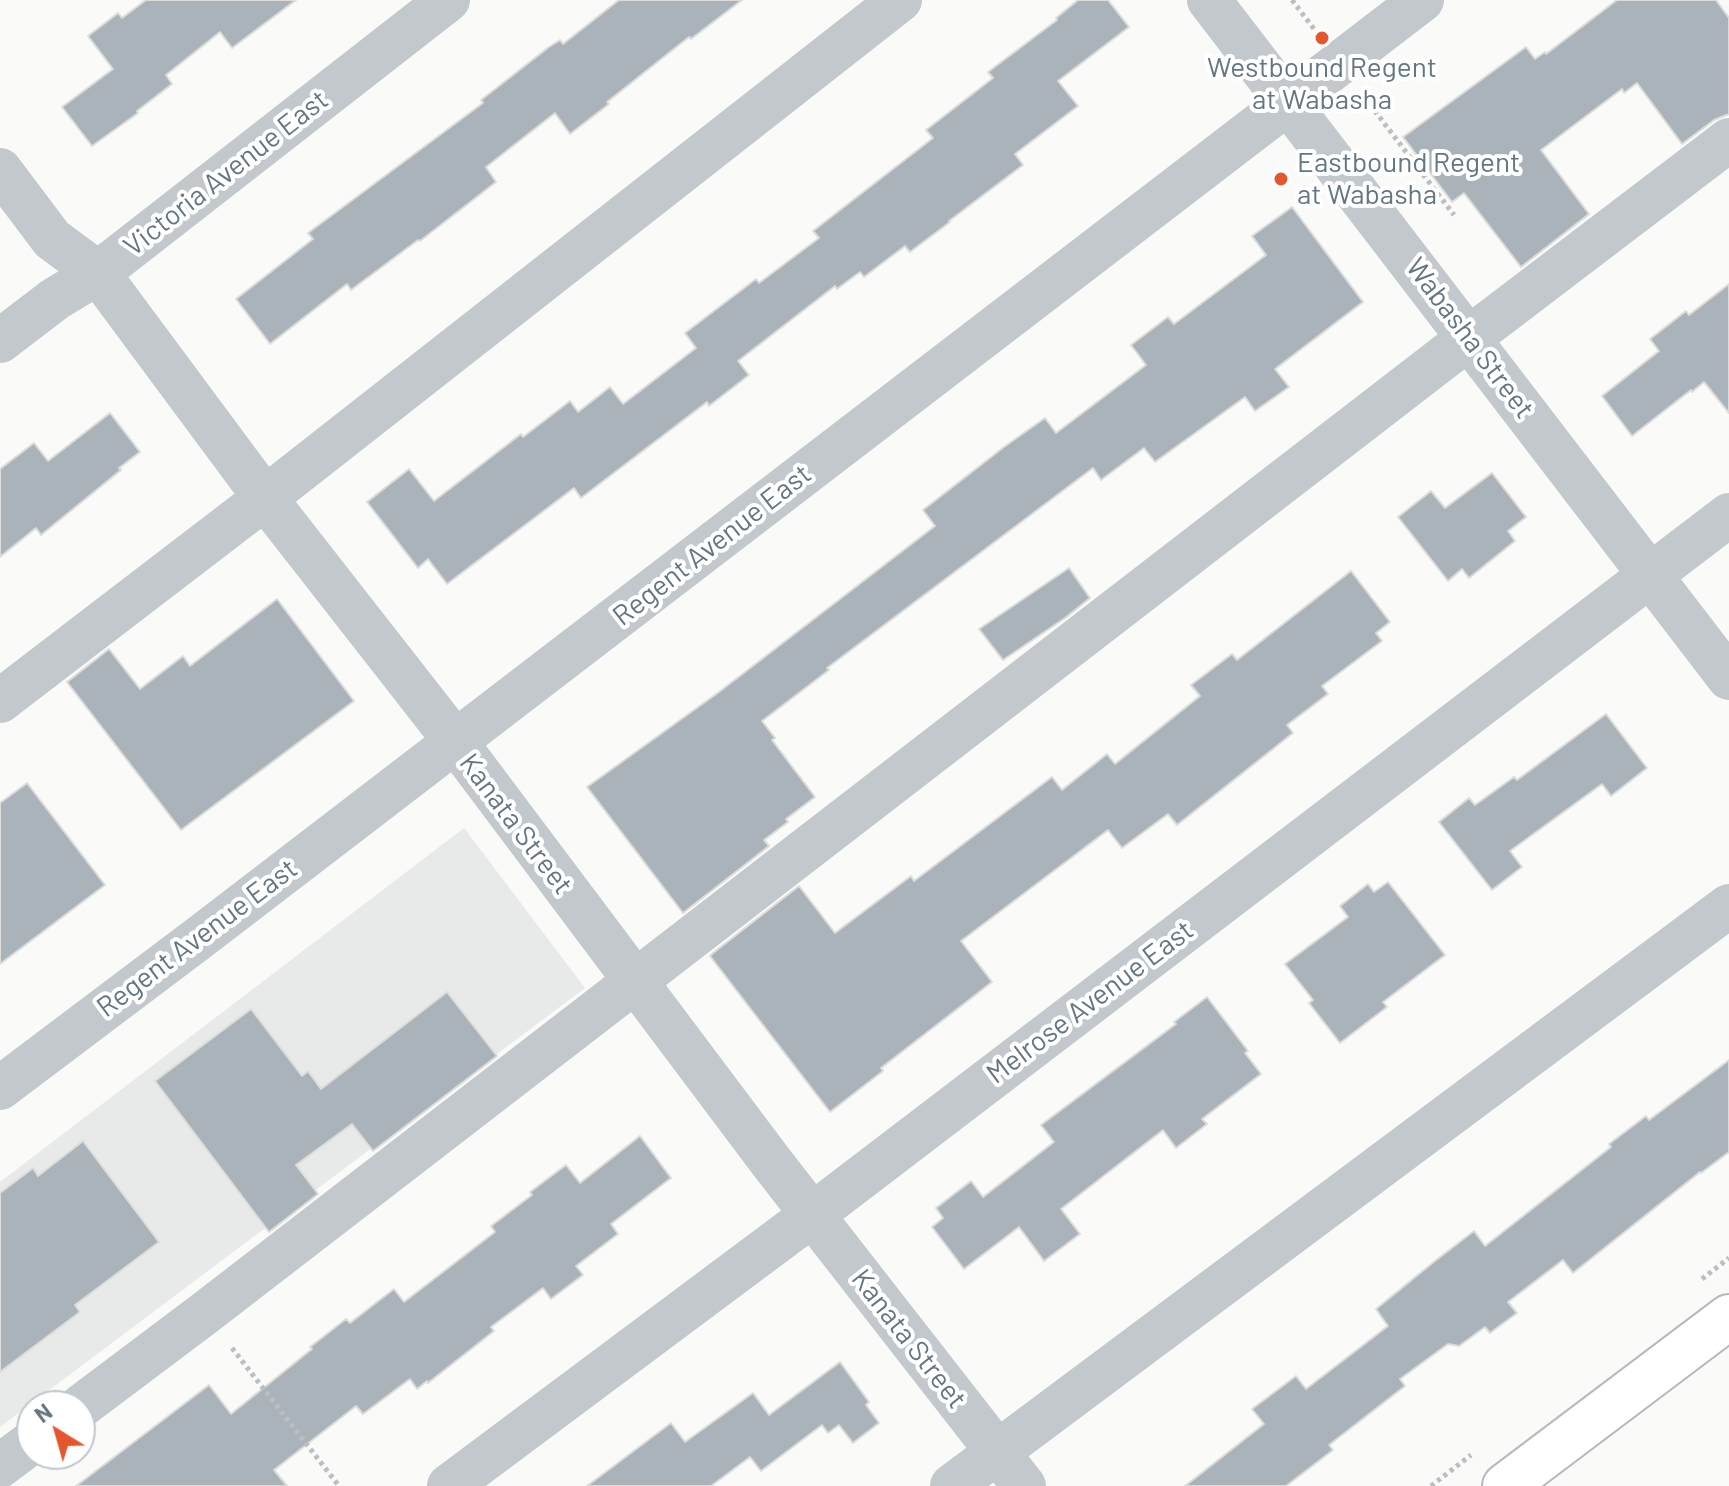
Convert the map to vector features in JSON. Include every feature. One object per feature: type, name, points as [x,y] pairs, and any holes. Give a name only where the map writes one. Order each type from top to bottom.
[{"type":"main road","points":[[1505,1486],[1729,1317]]},
{"type":"street","name":"Victoria Avenue East","points":[[0,341],[55,299],[98,273],[448,0]]},
{"type":"street","points":[[0,701],[265,498],[900,0]]},
{"type":"street","name":"Wabasha Street","points":[[1209,0],[1729,678]]},
{"type":"street","name":"Regent Avenue East","points":[[0,1088],[1422,0]]},
{"type":"street","points":[[96,1395],[1729,140]]},
{"type":"street","name":"Kanata Street","points":[[0,170],[52,239],[98,273],[265,498],[455,741],[634,982],[1024,1486]]},
{"type":"street","name":"Melrose Avenue East","points":[[449,1486],[812,1215],[1729,515]]},
{"type":"street","points":[[952,1486],[1729,906]]},
{"type":"path","points":[[1292,0],[1454,215]]},
{"type":"path","points":[[205,1313],[339,1486]]},
{"type":"shaded area","points":[[464,828],[585,988],[49,1390],[16,1390],[16,1415],[0,1427],[0,1182]]},
{"type":"building","points":[[146,0],[296,0],[232,48],[220,32],[166,75],[172,84],[92,146],[62,107],[113,69],[88,36],[118,13],[122,18]]},
{"type":"building","points":[[619,0],[742,0],[691,39],[689,37],[570,134],[555,113],[486,167],[496,182],[351,290],[347,284],[270,344],[236,299],[313,239],[308,233],[483,103],[481,100],[549,47],[560,40],[563,44]]},
{"type":"building","points":[[1078,0],[1108,0],[1129,27],[1058,81],[1078,106],[1015,154],[1023,165],[910,252],[905,246],[864,277],[860,272],[837,289],[835,286],[738,361],[749,375],[709,406],[707,402],[581,498],[574,488],[447,584],[428,559],[418,568],[367,502],[409,469],[434,501],[521,434],[523,437],[570,401],[578,412],[610,387],[623,404],[696,348],[685,333],[756,279],[759,283],[819,238],[813,231],[933,138],[926,130],[993,78],[988,72],[1057,20]]},
{"type":"building","points":[[1617,0],[1716,0],[1729,18],[1729,114],[1714,120],[1682,144],[1637,83],[1624,93],[1622,89],[1541,150],[1589,214],[1521,267],[1464,193],[1452,202],[1403,137],[1526,47],[1535,59],[1546,54]]},
{"type":"building","points":[[1292,207],[1363,302],[1275,369],[1289,387],[1255,411],[1245,397],[1155,462],[1144,448],[1101,480],[1093,468],[827,668],[829,670],[762,721],[775,738],[772,740],[815,797],[764,840],[769,846],[683,913],[587,787],[719,692],[935,526],[923,510],[1004,447],[1045,418],[1056,433],[1146,365],[1131,345],[1168,317],[1174,324],[1266,255],[1252,236]]},
{"type":"building","points":[[1729,284],[1729,413],[1704,382],[1632,436],[1602,396],[1659,351],[1650,339],[1686,311],[1689,315]]},
{"type":"building","points":[[110,413],[140,452],[41,535],[36,528],[0,557],[0,469],[34,443],[48,461]]},
{"type":"building","points":[[1492,473],[1526,517],[1508,531],[1515,541],[1469,578],[1462,569],[1448,581],[1398,517],[1431,491],[1445,508]]},
{"type":"building","points":[[1069,568],[1090,598],[1003,660],[979,629]]},
{"type":"building","points":[[1351,571],[1390,622],[1376,633],[1382,641],[1322,686],[1328,694],[1287,725],[1293,733],[1177,825],[1168,814],[1122,848],[1108,830],[961,941],[992,982],[830,1112],[710,956],[799,886],[835,933],[911,876],[914,881],[1052,777],[1062,790],[1107,754],[1115,764],[1200,696],[1191,685],[1232,654],[1237,660]]},
{"type":"building","points":[[277,599],[354,701],[181,830],[67,682],[109,649],[140,689],[183,656],[190,666]]},
{"type":"building","points":[[1606,714],[1647,768],[1611,796],[1602,784],[1510,851],[1522,867],[1492,890],[1439,822],[1469,798],[1475,805],[1514,777],[1517,780]]},
{"type":"building","points":[[27,783],[105,885],[0,964],[0,803]]},
{"type":"building","points":[[1388,882],[1445,955],[1383,1002],[1387,1007],[1340,1043],[1309,1003],[1313,1000],[1285,964],[1348,917],[1340,906],[1368,884],[1374,892]]},
{"type":"building","points":[[447,992],[497,1056],[373,1151],[352,1124],[296,1165],[318,1194],[269,1232],[155,1081],[251,1009],[302,1076],[308,1071],[321,1089]]},
{"type":"building","points":[[1207,997],[1248,1051],[1245,1053],[1261,1074],[1202,1119],[1207,1124],[1176,1148],[1163,1130],[1061,1209],[1080,1234],[1044,1261],[1019,1227],[964,1269],[932,1227],[943,1218],[936,1208],[971,1181],[983,1197],[1054,1142],[1041,1125],[1176,1024],[1174,1022]]},
{"type":"building","points":[[1729,1060],[1729,1152],[1573,1273],[1563,1260],[1508,1302],[1517,1313],[1490,1333],[1485,1327],[1459,1346],[1448,1344],[1400,1379],[1405,1386],[1329,1445],[1333,1450],[1286,1486],[1185,1486],[1264,1424],[1252,1409],[1296,1376],[1306,1389],[1388,1326],[1376,1309],[1435,1261],[1474,1231],[1485,1246],[1611,1147],[1609,1144],[1646,1116],[1649,1120]]},
{"type":"building","points":[[640,1136],[671,1178],[611,1224],[618,1234],[576,1266],[583,1275],[551,1299],[543,1288],[491,1327],[494,1331],[428,1383],[417,1389],[410,1379],[363,1414],[356,1406],[274,1470],[287,1486],[76,1486],[209,1385],[231,1414],[346,1319],[350,1323],[394,1289],[404,1302],[495,1232],[491,1226],[566,1165],[580,1183]]},
{"type":"building","points":[[83,1141],[159,1242],[75,1305],[80,1312],[0,1372],[0,1193],[33,1168],[38,1176]]},
{"type":"building","points":[[840,1362],[869,1402],[866,1405],[879,1423],[853,1443],[839,1425],[828,1433],[822,1425],[761,1471],[750,1457],[711,1486],[587,1486],[671,1423],[685,1442],[753,1393],[769,1415]]},
{"type":"place","name":"Westbound Regent at Wabasha","points":[[1322,38]]},
{"type":"place","name":"Eastbound Regent at Wabasha","points":[[1281,179]]}]
